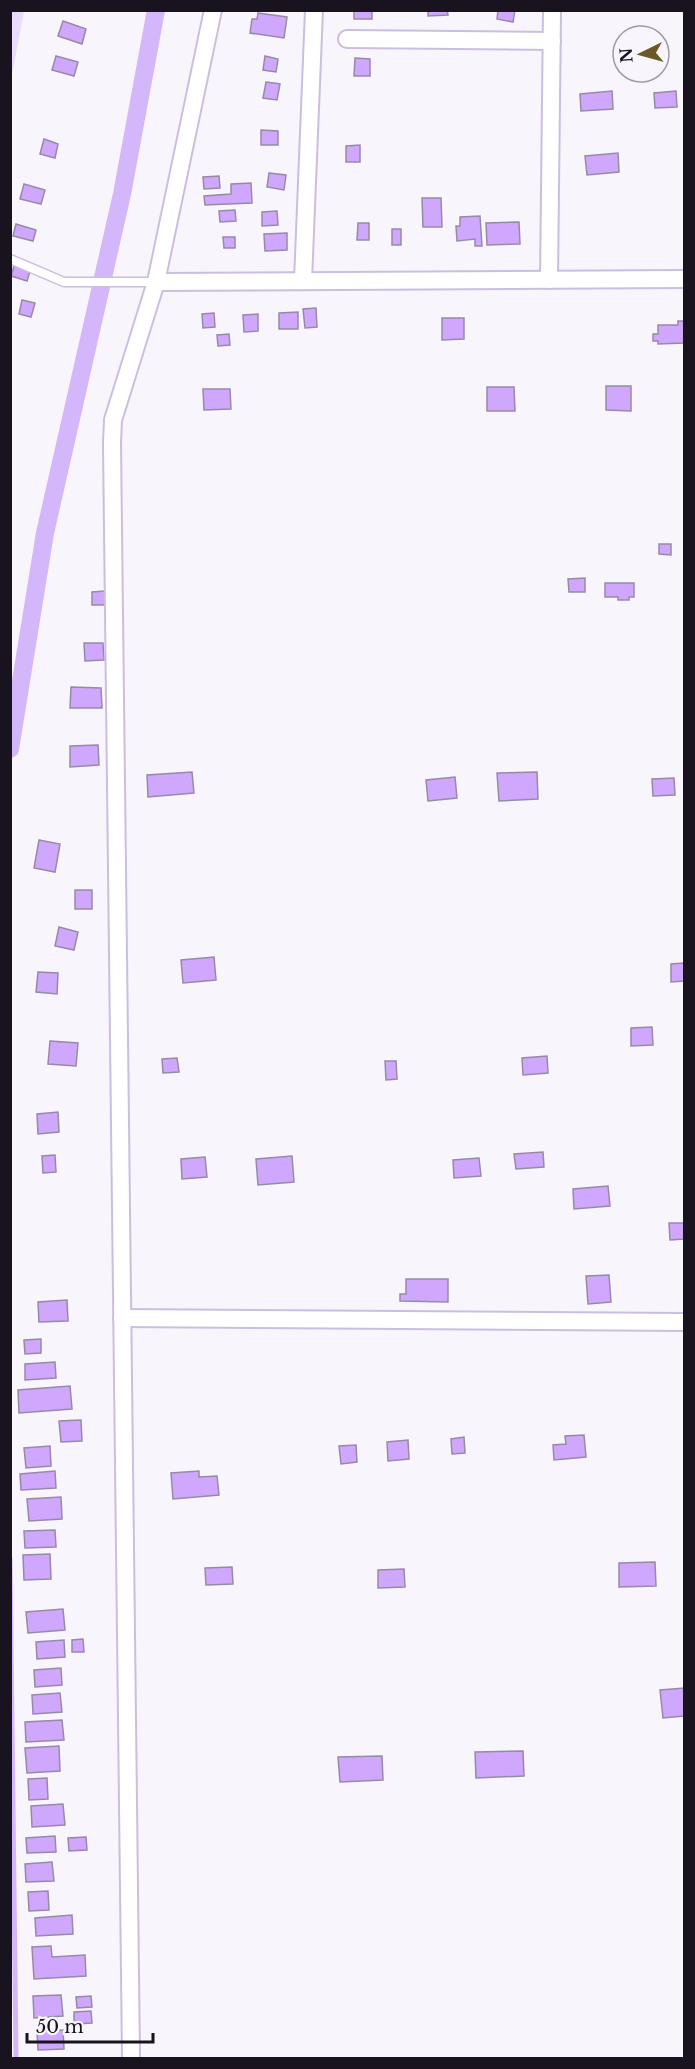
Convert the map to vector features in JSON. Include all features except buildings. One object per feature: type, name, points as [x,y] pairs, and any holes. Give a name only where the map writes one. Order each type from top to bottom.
[{"type":"street","points":[[131,2058],[112,443],[113,420],[213,10]]},
{"type":"street","points":[[303,281],[314,10]]},
{"type":"street","points":[[549,280],[552,10]]},
{"type":"street","points":[[347,39],[552,41]]},
{"type":"street","points":[[148,282],[684,279]]},
{"type":"street","points":[[122,1318],[684,1322]]},
{"type":"lane","points":[[10,259],[64,282],[148,282]]},
{"type":"shaded area","points":[[10,11],[24,11],[11,80]]},
{"type":"waterway","points":[[10,749],[45,533],[122,194],[156,10]]},
{"type":"waterway","points":[[10,1558],[16,2058]]}]
